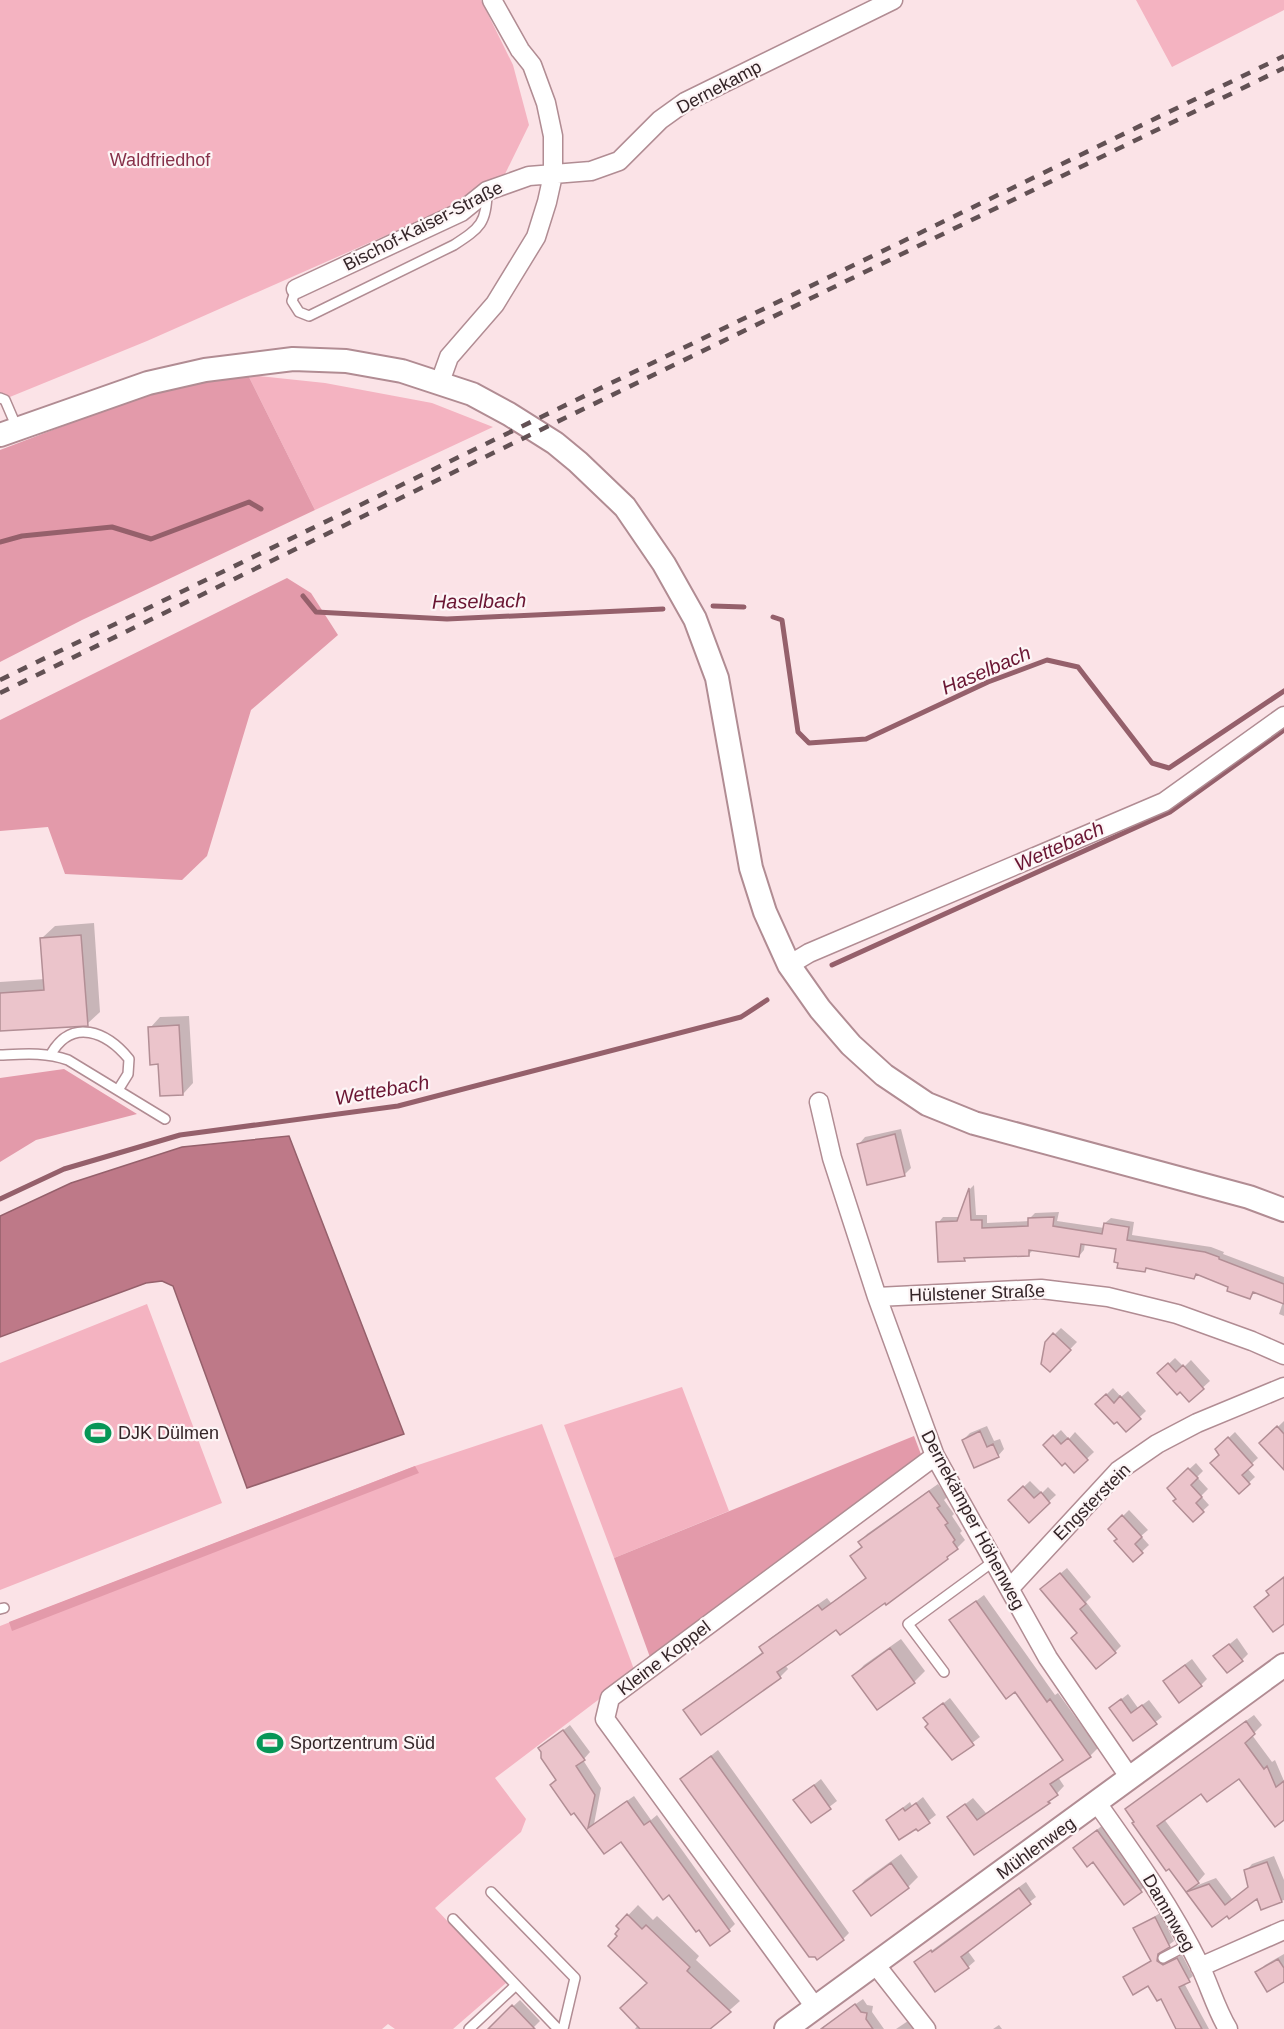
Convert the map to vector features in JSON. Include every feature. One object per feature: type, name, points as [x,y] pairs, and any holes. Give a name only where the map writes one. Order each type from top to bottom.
[{"type":"street","points":[[440,382],[449,357],[495,304],[536,237],[553,175],[553,136],[546,103],[532,65],[520,50],[492,0]]},
{"type":"street","name":"Dernekamp","points":[[553,175],[591,171],[619,161],[660,120],[685,102],[892,0]]},
{"type":"street","name":"Bischof-Kaiser-Straße","points":[[296,289],[461,212],[488,191],[529,176],[553,175]]},
{"type":"street","points":[[9,431],[148,383],[205,370],[293,359],[346,361],[402,371],[472,394],[509,414],[563,449],[625,507],[664,564],[695,619],[717,678],[751,868],[765,912],[789,966],[820,1009],[851,1045],[884,1075],[927,1104],[974,1123],[1249,1197],[1284,1210]]},
{"type":"street","points":[[789,966],[809,953],[1164,802],[1284,716]]},
{"type":"street","name":"Dernekämper Höhenweg","points":[[819,1102],[832,1158],[877,1297],[935,1456],[1048,1658],[1130,1779]]},
{"type":"street","name":"Hülstener Straße","points":[[877,1297],[1041,1289],[1108,1297],[1177,1314],[1284,1355]]},
{"type":"street","name":"Engsterstein","points":[[1010,1588],[1118,1472],[1147,1450],[1197,1423],[1284,1387]]},
{"type":"street","name":"Kleine Koppel","points":[[815,2007],[605,1719],[610,1698],[935,1456]]},
{"type":"street","name":"Mühlenweg","points":[[786,2029],[1284,1665]]},
{"type":"street","name":"Dammweg","points":[[1097,1803],[1150,1878],[1200,1967],[1215,2007],[1228,2029]]},
{"type":"street","points":[[1200,1967],[1282,1934]]},
{"type":"street","points":[[875,1964],[926,2029]]},
{"type":"lane","points":[[296,289],[292,301],[298,312],[309,316],[454,245],[475,231],[485,217],[488,191]]},
{"type":"lane","points":[[0,398],[4,399],[9,431]]},
{"type":"lane","points":[[51,1054],[62,1039],[76,1033],[91,1032],[105,1037],[119,1047],[129,1059],[128,1074],[118,1090]]},
{"type":"lane","points":[[0,1055],[51,1054],[68,1060],[165,1119]]},
{"type":"lane","points":[[944,1672],[908,1624],[994,1561]]},
{"type":"lane","points":[[491,1892],[575,1978],[563,2029]]},
{"type":"lane","points":[[453,1919],[558,2029]]},
{"type":"lane","points":[[1162,1958],[1188,1945]]},
{"type":"lane","points":[[469,2029],[516,1984]]},
{"type":"green space","name":"Waldfriedhof","points":[[0,0],[481,0],[513,65],[529,125],[505,174],[448,208],[147,341],[0,401]]},
{"type":"green space","points":[[1136,0],[1284,0],[1284,10],[1172,67]]},
{"type":"green space","points":[[248,375],[325,383],[432,403],[493,427],[315,510]]},
{"type":"green space","name":"DJK Dülmen","points":[[147,1304],[222,1503],[0,1590],[0,1363]]},
{"type":"green space","points":[[682,1387],[729,1511],[614,1558],[564,1425]]},
{"type":"green space","name":"Sportzentrum Süd","points":[[542,1424],[635,1672],[495,1778],[526,1819],[521,1832],[435,1908],[506,1983],[453,2029],[395,2029],[388,2024],[382,2029],[0,2029],[0,1626],[415,1466]]},
{"type":"shaded area","points":[[248,375],[315,510],[82,620],[0,662],[0,450],[129,401],[199,382]]},
{"type":"shaded area","points":[[287,578],[311,593],[338,635],[251,710],[207,856],[182,880],[65,874],[48,827],[0,831],[0,720]]},
{"type":"shaded area","points":[[64,1069],[137,1114],[36,1140],[0,1162],[0,1078]]},
{"type":"shaded area","points":[[289,1136],[404,1434],[247,1488],[173,1286],[162,1281],[146,1283],[0,1337],[0,1216],[71,1183],[182,1147]]},
{"type":"shaded area","points":[[914,1436],[922,1457],[651,1660],[614,1558]]},
{"type":"shaded area","points":[[415,1466],[419,1473],[12,1631],[9,1622]]},
{"type":"building","points":[[81,935],[88,1026],[0,1031],[0,993],[44,990],[40,938]]},
{"type":"building","points":[[179,1025],[183,1095],[160,1096],[158,1064],[150,1065],[148,1027]]},
{"type":"building","points":[[895,1134],[905,1176],[867,1185],[857,1144]]},
{"type":"building","points":[[969,1188],[971,1220],[982,1220],[982,1228],[1028,1226],[1028,1218],[1054,1217],[1053,1226],[1102,1234],[1104,1223],[1129,1227],[1127,1240],[1205,1252],[1284,1284],[1284,1304],[1253,1292],[1250,1299],[1227,1291],[1228,1287],[1196,1274],[1194,1279],[1146,1268],[1145,1272],[1117,1268],[1118,1263],[1114,1262],[1116,1249],[1081,1244],[1079,1257],[1029,1250],[1029,1256],[964,1258],[965,1261],[938,1262],[936,1222],[957,1221]]},
{"type":"building","points":[[1053,1333],[1071,1350],[1050,1372],[1041,1364],[1045,1342]]},
{"type":"building","points":[[1168,1363],[1176,1372],[1183,1365],[1204,1389],[1189,1402],[1180,1392],[1177,1395],[1157,1373]]},
{"type":"building","points":[[1106,1394],[1114,1403],[1120,1396],[1141,1419],[1126,1432],[1117,1422],[1114,1424],[1095,1404]]},
{"type":"building","points":[[1277,1426],[1284,1434],[1284,1470],[1259,1443]]},
{"type":"building","points":[[980,1431],[987,1447],[993,1444],[999,1457],[974,1468],[962,1440]]},
{"type":"building","points":[[1053,1435],[1061,1444],[1068,1438],[1088,1460],[1074,1473],[1065,1463],[1062,1466],[1043,1445]]},
{"type":"building","points":[[1228,1437],[1253,1465],[1242,1475],[1250,1484],[1239,1494],[1210,1463],[1219,1455],[1215,1449]]},
{"type":"building","points":[[1188,1468],[1198,1478],[1191,1485],[1202,1497],[1196,1503],[1204,1512],[1193,1522],[1173,1501],[1176,1499],[1167,1488]]},
{"type":"building","points":[[1023,1486],[1034,1498],[1041,1492],[1050,1503],[1029,1523],[1008,1500]]},
{"type":"building","points":[[929,1491],[940,1506],[937,1508],[948,1523],[945,1525],[958,1549],[886,1605],[885,1603],[840,1635],[836,1630],[777,1672],[781,1678],[701,1735],[683,1710],[763,1653],[759,1647],[818,1605],[822,1610],[866,1578],[850,1556],[862,1547],[858,1542]]},
{"type":"building","points":[[1122,1515],[1142,1537],[1135,1544],[1143,1553],[1133,1562],[1114,1541],[1117,1539],[1108,1529]]},
{"type":"building","points":[[1060,1573],[1086,1604],[1080,1609],[1116,1653],[1096,1669],[1071,1638],[1077,1633],[1040,1589]]},
{"type":"building","points":[[1284,1577],[1284,1624],[1273,1632],[1254,1607],[1269,1595],[1266,1591]]},
{"type":"building","points":[[976,1601],[1047,1702],[1050,1699],[1091,1757],[1050,1784],[1058,1795],[1048,1802],[1050,1803],[974,1855],[947,1817],[965,1804],[977,1820],[1063,1760],[1015,1692],[1006,1699],[949,1620]]},
{"type":"building","points":[[1229,1644],[1243,1661],[1227,1673],[1213,1656]]},
{"type":"building","points":[[890,1648],[915,1683],[877,1710],[852,1676]]},
{"type":"building","points":[[1185,1665],[1202,1686],[1179,1703],[1163,1681]]},
{"type":"building","points":[[1121,1699],[1131,1713],[1142,1705],[1157,1724],[1133,1741],[1109,1708]]},
{"type":"building","points":[[943,1703],[974,1745],[952,1760],[925,1727],[928,1724],[923,1718]]},
{"type":"building","points":[[1246,1721],[1255,1734],[1245,1743],[1264,1769],[1267,1766],[1276,1787],[1284,1781],[1284,1820],[1275,1827],[1239,1779],[1207,1802],[1201,1794],[1157,1826],[1199,1883],[1186,1892],[1169,1869],[1166,1871],[1132,1823],[1134,1822],[1125,1809]]},
{"type":"building","points":[[563,1730],[585,1760],[576,1766],[595,1795],[588,1828],[627,1801],[644,1825],[650,1821],[730,1931],[710,1946],[699,1930],[696,1932],[669,1895],[663,1900],[621,1842],[604,1854],[574,1813],[571,1815],[550,1785],[556,1780],[541,1758],[538,1748]]},
{"type":"building","points":[[711,1756],[844,1940],[817,1960],[815,1957],[809,1957],[680,1779]]},
{"type":"building","points":[[814,1785],[831,1809],[811,1823],[793,1800]]},
{"type":"building","points":[[916,1803],[930,1823],[899,1840],[886,1820],[903,1808],[905,1811]]},
{"type":"building","points":[[1097,1830],[1142,1892],[1124,1905],[1093,1862],[1087,1867],[1073,1848]]},
{"type":"building","points":[[1267,1862],[1282,1902],[1261,1910],[1257,1899],[1229,1919],[1227,1916],[1212,1927],[1186,1892],[1209,1884],[1225,1905],[1248,1887],[1244,1870]]},
{"type":"building","points":[[891,1863],[909,1888],[871,1916],[853,1891]]},
{"type":"building","points":[[1019,1888],[1031,1904],[961,1957],[969,1968],[935,1992],[914,1962],[931,1950],[932,1952]]},
{"type":"building","points":[[627,1914],[642,1929],[646,1925],[690,1967],[687,1971],[731,2012],[710,2029],[640,2029],[620,2008],[647,1983],[608,1946],[617,1936],[615,1934],[619,1929],[616,1926]]},
{"type":"building","points":[[1155,1917],[1170,1947],[1158,1954],[1157,1961],[1163,1965],[1177,1958],[1190,1982],[1179,1987],[1202,2029],[1176,2029],[1161,1999],[1157,2001],[1148,1986],[1133,1995],[1123,1977],[1151,1961],[1133,1928]]},
{"type":"building","points":[[1278,1959],[1284,1968],[1284,1982],[1267,1992],[1255,1972]]},
{"type":"building","points":[[855,2004],[861,2012],[867,2013],[866,2019],[873,2029],[821,2029]]},
{"type":"building","points":[[512,2005],[535,2029],[488,2029]]},
{"type":"waterway","name":"Haselbach","points":[[0,542],[22,536],[112,527],[151,539],[249,502],[261,509]]},
{"type":"waterway","name":"Haselbach","points":[[303,596],[316,612],[447,619],[663,609]]},
{"type":"waterway","name":"Haselbach","points":[[713,606],[744,607]]},
{"type":"waterway","name":"Haselbach","points":[[773,617],[782,620],[798,732],[809,743],[866,739],[988,682],[1047,660],[1078,667],[1152,763],[1169,768],[1284,691]]},
{"type":"waterway","name":"Wettebach","points":[[832,965],[1170,812],[1284,730]]},
{"type":"waterway","name":"Wettebach","points":[[0,1199],[64,1169],[180,1135],[398,1106],[741,1017],[767,1000]]},
{"type":"railway","points":[[0,680],[1284,56]]},
{"type":"railway","points":[[0,693],[1284,68]]},
{"type":"place","name":"DJK Dülmen","points":[[98,1433]]},
{"type":"place","name":"Sportzentrum Süd","points":[[270,1743]]}]
